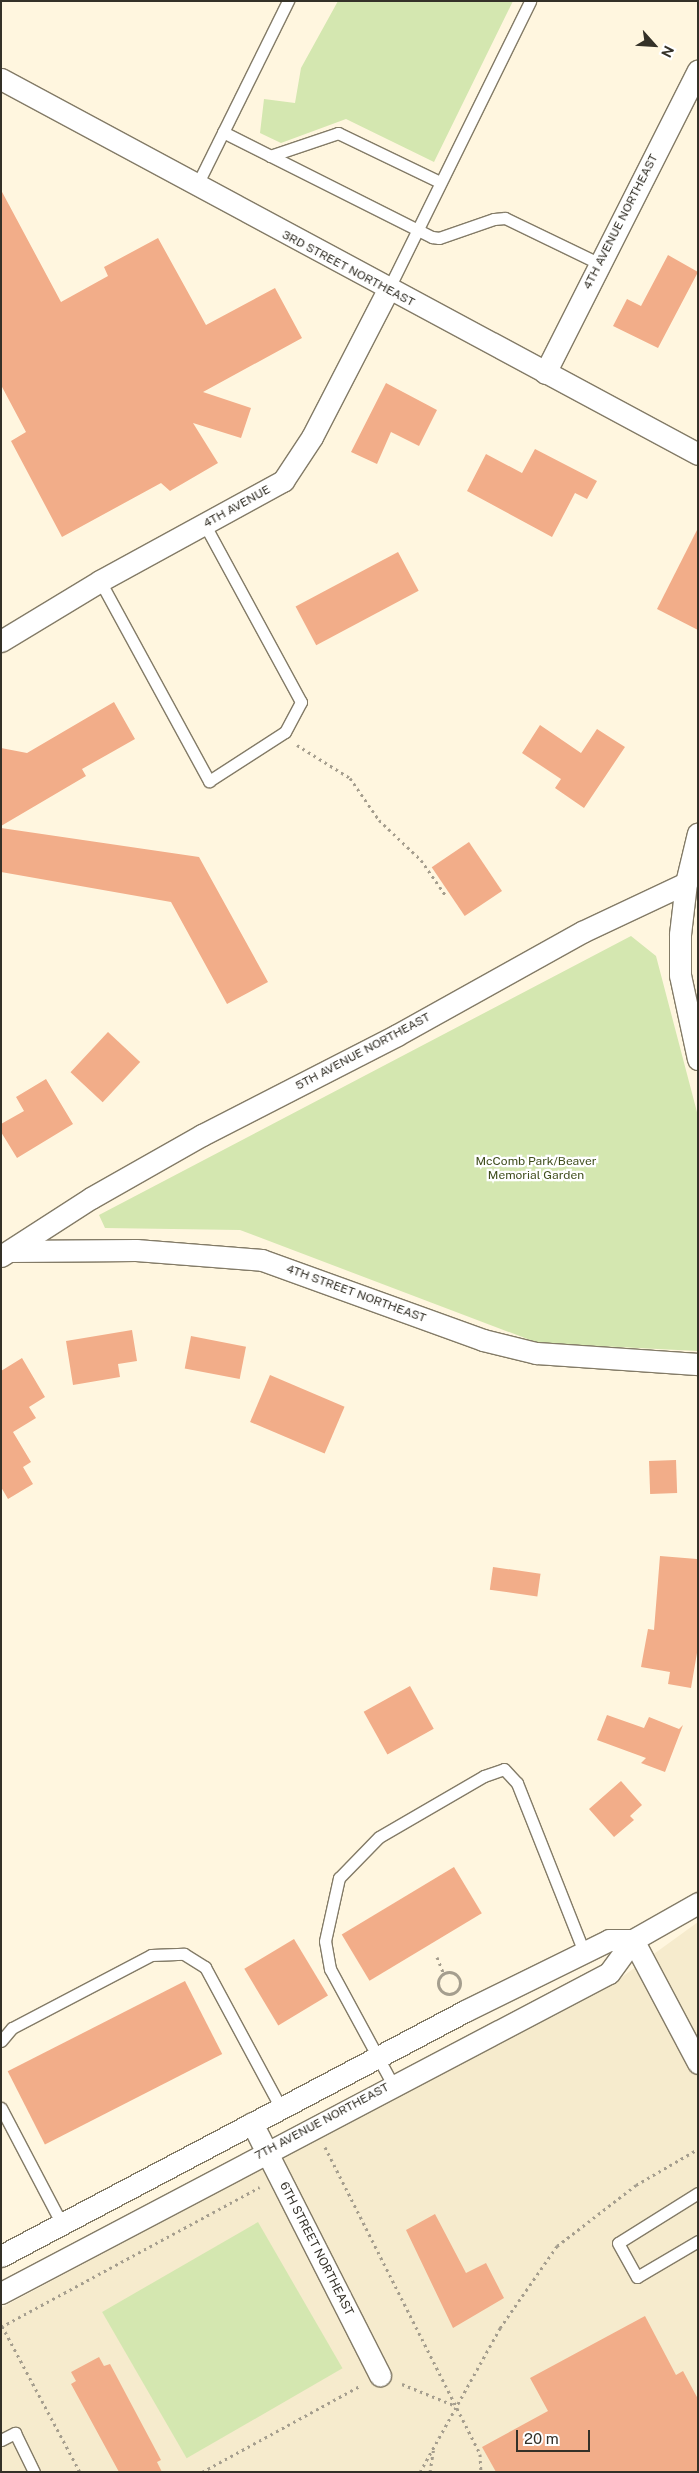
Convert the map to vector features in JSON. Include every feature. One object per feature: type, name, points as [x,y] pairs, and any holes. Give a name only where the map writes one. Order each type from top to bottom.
[{"type":"street","name":"4TH AVENUE NORTHEAST","points":[[545,373],[698,70]]},
{"type":"street","name":"3RD STREET NORTHEAST","points":[[1,79],[388,290],[698,454]]},
{"type":"street","name":"4TH AVENUE","points":[[1,641],[100,581],[204,526],[283,481],[295,467],[388,290]]},
{"type":"street","points":[[698,833],[686,883],[680,934],[680,975],[698,1059]]},
{"type":"street","name":"5TH AVENUE NORTHEAST","points":[[6,1253],[91,1198],[202,1135],[397,1035],[582,932],[686,883]]},
{"type":"street","name":"4TH STREET NORTHEAST","points":[[6,1253],[136,1250],[262,1260],[483,1340],[536,1353],[698,1364]]},
{"type":"street","name":"7TH AVENUE NORTHEAST","points":[[1,2293],[609,1973],[633,1940],[697,1902]]},
{"type":"street","name":"7TH AVENUE NORTHEAST","points":[[1,2256],[280,2108],[584,1952],[609,1940],[633,1940]]},
{"type":"street","points":[[633,1940],[698,2063]]},
{"type":"street","name":"6TH STREET NORTHEAST","points":[[252,2123],[380,2375]]},
{"type":"lane","points":[[196,186],[288,1]]},
{"type":"lane","points":[[388,290],[530,1]]},
{"type":"lane","points":[[223,132],[417,231],[439,238],[494,219],[505,218],[600,264]]},
{"type":"lane","points":[[270,156],[338,133],[440,182]]},
{"type":"lane","points":[[100,581],[209,781],[285,732],[301,702],[204,526]]},
{"type":"lane","points":[[393,2085],[380,2056],[326,1959],[325,1941],[339,1878],[379,1836],[484,1776],[504,1770],[518,1783],[584,1952]]},
{"type":"lane","points":[[1,2041],[12,2028],[151,1955],[184,1954],[205,1967],[280,2108]]},
{"type":"lane","points":[[1,2108],[62,2224]]},
{"type":"lane","points":[[698,2193],[618,2243],[637,2277],[698,2241]]},
{"type":"lane","points":[[1,2440],[15,2433],[34,2472]]},
{"type":"path","points":[[294,742],[310,755],[350,778],[379,820],[421,860],[446,896]]},
{"type":"path","points":[[437,1957],[444,1974]]},
{"type":"path","points":[[454,1973],[459,1978],[460,1985],[455,1993],[447,1994],[441,1990],[438,1983],[444,1974],[454,1973]]},
{"type":"path","points":[[317,2152],[325,2147],[480,2454],[481,2472]]},
{"type":"path","points":[[420,2472],[500,2328],[557,2246],[636,2185],[698,2148]]},
{"type":"path","points":[[80,2472],[1,2326],[279,2177]]},
{"type":"path","points":[[202,2472],[210,2470],[380,2375],[456,2406]]},
{"type":"path","points":[[430,2472],[435,2444]]},
{"type":"shaded area","points":[[698,1922],[698,2472],[1,2472],[1,2308],[622,1977]]},
{"type":"green space","points":[[338,1],[513,1],[434,162],[346,119],[281,143],[260,133],[264,99],[295,103],[301,68]]},
{"type":"green space","name":"McComb Park/Beaver Memorial Garden","points":[[631,936],[656,956],[698,1116],[698,1351],[538,1343],[240,1230],[105,1228],[99,1215]]},
{"type":"green space","points":[[258,2222],[342,2368],[187,2458],[102,2312]]},
{"type":"building","points":[[1,190],[61,302],[108,276],[104,267],[158,238],[206,325],[275,288],[302,338],[203,392],[251,408],[241,438],[193,423],[218,463],[170,491],[161,483],[62,537],[11,441],[26,432],[1,385]]},
{"type":"building","points":[[668,255],[698,272],[658,348],[613,326],[627,299],[641,306]]},
{"type":"building","points":[[386,383],[437,410],[419,446],[391,432],[377,464],[351,452]]},
{"type":"building","points":[[535,449],[597,481],[587,499],[575,493],[552,537],[467,491],[486,454],[522,473]]},
{"type":"building","points":[[698,528],[698,630],[657,609]]},
{"type":"building","points":[[398,552],[419,591],[316,645],[296,606]]},
{"type":"building","points":[[114,702],[135,739],[82,769],[86,776],[1,826],[1,748],[27,753]]},
{"type":"building","points":[[540,725],[581,753],[597,729],[625,747],[584,808],[555,788],[561,779],[522,753]]},
{"type":"building","points":[[1,828],[199,857],[268,982],[227,1004],[171,902],[1,872]]},
{"type":"building","points":[[469,842],[502,891],[465,916],[432,867]]},
{"type":"building","points":[[108,1032],[140,1062],[103,1102],[70,1072]]},
{"type":"building","points":[[46,1079],[73,1124],[17,1158],[1,1132],[1,1124],[24,1111],[16,1097]]},
{"type":"building","points":[[132,1330],[137,1361],[118,1364],[120,1377],[73,1385],[66,1341]]},
{"type":"building","points":[[191,1336],[246,1347],[240,1379],[185,1368]]},
{"type":"building","points":[[22,1358],[45,1397],[29,1407],[36,1418],[13,1432],[31,1462],[23,1467],[33,1484],[8,1499],[1,1487],[1,1371]]},
{"type":"building","points":[[270,1375],[345,1407],[325,1454],[250,1422]]},
{"type":"building","points":[[676,1460],[677,1493],[650,1494],[649,1461]]},
{"type":"building","points":[[660,1556],[697,1559],[698,1647],[691,1688],[668,1684],[670,1672],[641,1667],[648,1629],[654,1630]]},
{"type":"building","points":[[493,1567],[541,1574],[537,1596],[490,1590]]},
{"type":"building","points":[[410,1686],[434,1729],[387,1755],[364,1712]]},
{"type":"building","points":[[607,1715],[644,1728],[649,1717],[679,1729],[683,1725],[665,1772],[641,1763],[646,1758],[597,1740]]},
{"type":"building","points":[[621,1781],[642,1805],[630,1816],[634,1820],[614,1837],[589,1809]]},
{"type":"building","points":[[454,1867],[482,1913],[370,1981],[342,1934]]},
{"type":"building","points":[[294,1939],[328,1996],[278,2025],[244,1969]]},
{"type":"building","points":[[185,1981],[222,2054],[45,2144],[8,2071]]},
{"type":"building","points":[[435,2214],[466,2273],[486,2263],[504,2298],[453,2328],[406,2230]]},
{"type":"building","points":[[645,2316],[676,2375],[683,2371],[698,2399],[698,2472],[496,2472],[482,2447],[548,2411],[530,2378]]},
{"type":"building","points":[[99,2357],[104,2366],[110,2364],[161,2460],[157,2462],[162,2472],[119,2472],[71,2384],[76,2381],[71,2372]]}]
